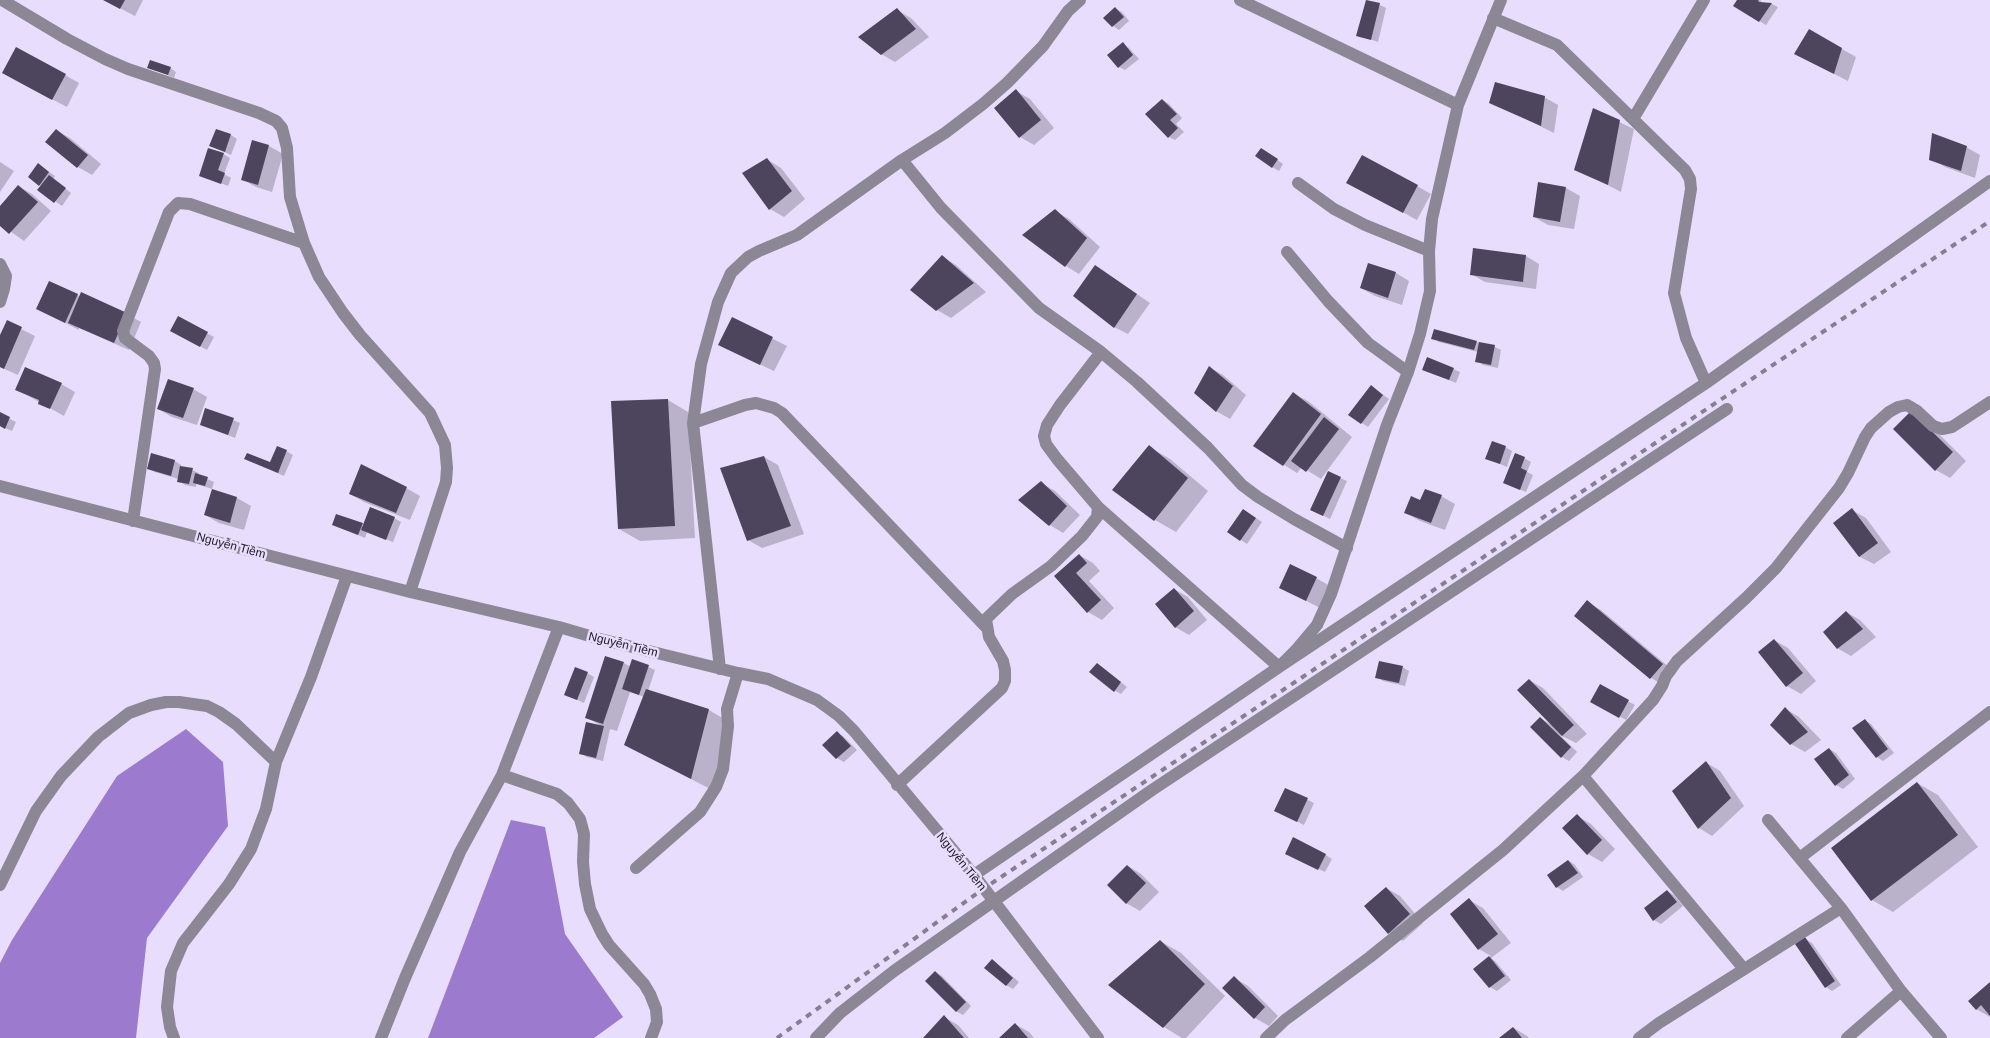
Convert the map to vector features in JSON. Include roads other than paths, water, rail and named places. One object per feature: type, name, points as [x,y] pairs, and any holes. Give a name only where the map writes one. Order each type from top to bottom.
[{"type":"street","points":[[2,0],[67,39],[128,69],[259,113],[276,121],[282,128],[285,136],[290,197],[304,243],[319,277],[343,313],[360,334],[430,413],[445,445],[447,462],[446,482],[410,592]]},
{"type":"street","points":[[720,669],[693,423],[701,364],[718,302],[731,273],[748,257],[797,235],[902,160],[945,133],[983,104],[1007,83],[1043,46],[1068,11],[1080,0]]},
{"type":"street","points":[[1240,0],[1458,105]]},
{"type":"street","points":[[1279,667],[1317,625],[1331,594],[1387,425],[1408,372],[1430,291],[1429,251],[1432,219],[1458,105],[1501,0]]},
{"type":"street","points":[[1633,119],[1704,0]]},
{"type":"street","points":[[1493,18],[1557,45],[1685,170],[1690,179],[1691,189],[1674,293],[1686,338],[1706,383]]},
{"type":"street","points":[[902,160],[941,208],[1039,308],[1101,352],[1166,408],[1208,448],[1242,485],[1294,519],[1347,548]]},
{"type":"street","points":[[974,875],[1279,667],[1706,383],[1990,181]]},
{"type":"street","points":[[1298,183],[1334,209],[1365,225],[1429,251]]},
{"type":"street","points":[[133,521],[155,369],[154,363],[149,356],[124,338],[123,331],[169,212],[178,203],[190,204],[304,243]]},
{"type":"street","points":[[1287,252],[1328,301],[1368,343],[1408,372]]},
{"type":"street","points":[[0,264],[6,276],[0,302]]},
{"type":"street","points":[[1101,352],[1060,405],[1044,431],[1046,444],[1098,507],[1279,667]]},
{"type":"street","points":[[1266,1038],[1285,1020],[1370,957],[1503,850],[1583,776],[1653,700],[1677,660],[1746,598],[1776,568],[1798,542],[1844,481],[1868,433],[1883,417],[1898,407],[1907,406],[1917,411],[1933,426],[1942,429],[1952,427],[1990,402]]},
{"type":"street","points":[[693,423],[756,403],[774,408],[782,413],[987,628]]},
{"type":"street","points":[[816,1038],[840,1014],[894,972],[1152,790],[1727,409]]},
{"type":"street","name":"Nguyễn Tiềm","points":[[0,486],[410,592],[559,627],[738,674],[768,679],[817,700],[849,726],[974,875],[1098,1038]]},
{"type":"street","points":[[897,785],[1002,688],[1006,670],[989,637],[986,619],[993,610],[1012,594],[1051,566],[1082,536],[1097,517],[1098,507]]},
{"type":"street","points":[[174,1038],[167,1007],[171,971],[183,943],[229,884],[251,849],[266,809],[276,762],[311,677],[347,576]]},
{"type":"street","points":[[381,1038],[460,852],[502,775],[559,627]]},
{"type":"street","points":[[636,868],[700,812],[716,787],[723,769],[728,726],[727,708],[738,674]]},
{"type":"street","points":[[0,885],[36,812],[61,776],[98,737],[129,713],[166,702],[207,706],[236,724],[276,762]]},
{"type":"street","points":[[1801,857],[1990,712]]},
{"type":"street","points":[[502,775],[557,794],[568,802],[580,819],[584,834],[583,862],[590,908],[609,945],[644,984],[650,994],[656,1009],[657,1022],[651,1038]]},
{"type":"street","points":[[1583,776],[1744,969]]},
{"type":"street","points":[[1768,820],[1801,857],[1841,908],[1901,991],[1941,1038]]},
{"type":"street","points":[[1639,1038],[1841,908]]},
{"type":"street","points":[[1847,1038],[1901,991]]},
{"type":"railway","points":[[777,1038],[983,889],[1990,221]]}]
